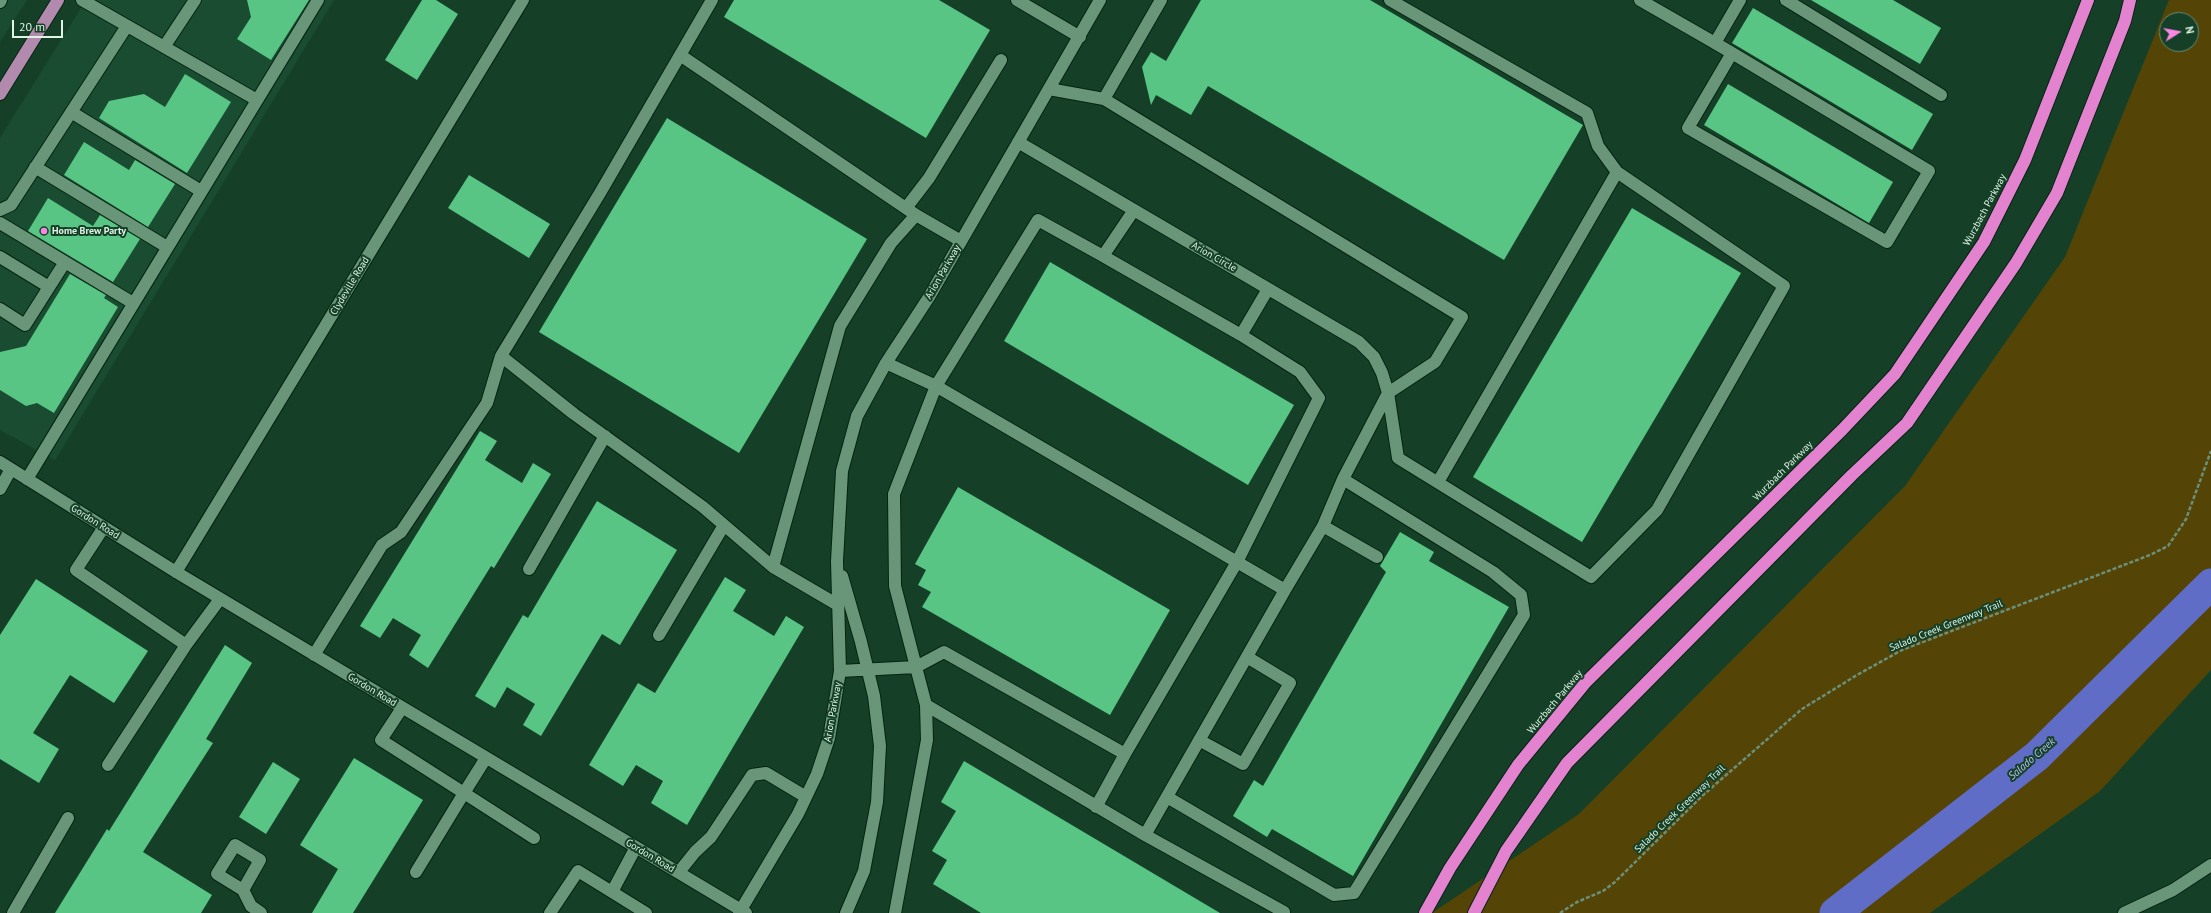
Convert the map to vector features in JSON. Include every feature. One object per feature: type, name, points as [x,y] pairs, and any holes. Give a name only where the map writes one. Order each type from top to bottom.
[{"type":"highway","name":"Wurzbach Parkway","points":[[1426,913],[1450,868],[1518,765],[1586,682],[1842,430],[1895,374],[1984,242],[2025,160],[2088,0]]},
{"type":"highway","points":[[1474,913],[1506,851],[1567,764],[1852,474],[1907,423],[2016,263],[2057,193],[2125,20],[2130,0]]},
{"type":"main road","points":[[0,94],[58,0]]},
{"type":"street","points":[[82,0],[257,100]]},
{"type":"street","points":[[164,47],[195,0]]},
{"type":"street","points":[[27,479],[318,0]]},
{"type":"street","name":"Clydeville Road","points":[[176,572],[523,0]]},
{"type":"street","points":[[314,655],[382,545],[401,532],[487,403],[501,356],[600,193],[712,0]]},
{"type":"street","points":[[1017,0],[1031,4],[1080,37]]},
{"type":"street","name":"Arion Parkway","points":[[742,912],[806,797],[817,774],[829,738],[840,671],[837,561],[842,471],[858,416],[886,363],[929,297],[1100,0]]},
{"type":"street","points":[[1104,99],[1161,0]]},
{"type":"street","points":[[1390,0],[1587,113],[1598,146],[1617,172],[1784,286],[1658,510],[1591,577],[1438,482],[1617,172]]},
{"type":"street","points":[[1640,0],[1732,53],[1929,171],[1887,242],[1688,128],[1732,53]]},
{"type":"street","points":[[1715,43],[1740,0]]},
{"type":"street","points":[[1786,0],[1941,95]]},
{"type":"street","points":[[0,210],[11,205],[127,26]]},
{"type":"street","points":[[680,55],[911,212],[961,241]]},
{"type":"street","points":[[773,567],[840,326],[911,212],[929,178],[1001,60]]},
{"type":"street","points":[[1049,89],[1104,99],[1462,317],[1435,362],[1388,393],[1343,479],[1323,526],[1198,740],[1145,835]]},
{"type":"street","points":[[71,112],[201,191]]},
{"type":"street","name":"Arion Circle","points":[[1018,142],[1359,342],[1374,357],[1382,373],[1388,393],[1398,458],[1438,482]]},
{"type":"street","points":[[35,167],[167,247]]},
{"type":"street","points":[[1103,256],[1134,210]]},
{"type":"street","points":[[895,913],[928,740],[926,705],[895,586],[894,494],[936,386],[1038,220],[1241,335],[1300,372],[1320,398],[1237,562],[1125,754],[1096,807]]},
{"type":"street","points":[[0,223],[133,303]]},
{"type":"street","points":[[0,257],[49,287]]},
{"type":"street","points":[[0,308],[25,325],[64,262]]},
{"type":"street","points":[[1241,335],[1268,289]]},
{"type":"street","points":[[501,356],[605,436],[703,507],[773,567],[838,605]]},
{"type":"street","points":[[886,363],[936,386],[1285,590]]},
{"type":"street","points":[[529,569],[605,436]]},
{"type":"street","name":"Gordon Road","points":[[0,462],[220,599],[679,872],[742,912]]},
{"type":"street","points":[[0,488],[11,469]]},
{"type":"street","points":[[1166,797],[1334,895],[1354,893],[1524,615],[1522,595],[1494,572],[1343,479]]},
{"type":"street","points":[[660,635],[724,525]]},
{"type":"street","points":[[1323,526],[1377,557]]},
{"type":"street","points":[[104,527],[76,570],[186,645]]},
{"type":"street","name":"Arion Parkway","points":[[837,561],[874,696],[880,746],[877,802],[864,871],[846,913]]},
{"type":"street","points":[[108,765],[186,645],[220,599]]},
{"type":"street","points":[[840,671],[867,668],[916,667],[944,652],[1125,754]]},
{"type":"street","points":[[1198,740],[1243,764],[1290,683],[1247,657]]},
{"type":"street","points":[[926,705],[1096,807],[1284,912]]},
{"type":"street","points":[[402,708],[382,740],[534,838]]},
{"type":"street","points":[[416,872],[486,758]]},
{"type":"street","points":[[679,872],[695,852],[711,837],[752,775],[766,773],[806,797]]},
{"type":"street","points":[[14,913],[68,818]]},
{"type":"street","points":[[612,892],[636,847]]},
{"type":"street","points":[[2124,913],[2178,887],[2211,865]]},
{"type":"street","points":[[550,913],[578,871],[646,913]]},
{"type":"street","points":[[243,890],[251,906],[260,913]]},
{"type":"path","name":"Salado Creek Greenway Trail","points":[[1560,913],[1577,902],[1603,891],[1615,882],[1702,796],[1802,709],[1857,675],[1902,650],[2150,555],[2168,546],[2186,519],[2211,451]]},
{"type":"shaded area","points":[[0,0],[27,0],[0,42]]},
{"type":"shaded area","points":[[86,0],[334,0],[55,460],[0,430],[0,138]]},
{"type":"shaded area","points":[[2169,0],[2211,0],[2211,670],[2100,791],[1930,913],[1432,913],[1579,814],[1905,486],[2065,257],[2159,25],[2159,52],[2199,52],[2199,12],[2164,12]]},
{"type":"building","points":[[247,0],[309,0],[271,60],[237,39],[251,17]]},
{"type":"building","points":[[422,0],[436,0],[458,14],[417,80],[385,60]]},
{"type":"building","points":[[734,0],[939,0],[990,30],[926,138],[724,17]]},
{"type":"building","points":[[1201,0],[1370,0],[1583,125],[1504,260],[1208,86],[1191,115],[1156,95],[1151,105],[1142,67],[1151,52],[1166,61]]},
{"type":"building","points":[[1811,0],[1893,0],[1941,28],[1920,64]]},
{"type":"building","points":[[1753,8],[1933,114],[1912,150],[1732,43]]},
{"type":"building","points":[[185,74],[231,102],[187,173],[99,118],[109,101],[144,94],[165,107]]},
{"type":"building","points":[[1728,84],[1893,182],[1869,223],[1704,125]]},
{"type":"building","points":[[667,118],[867,239],[739,453],[539,332]]},
{"type":"building","points":[[84,142],[129,170],[135,160],[175,184],[148,227],[64,175]]},
{"type":"building","points":[[469,175],[550,224],[529,258],[448,208]]},
{"type":"building","points":[[48,198],[93,226],[100,215],[140,239],[113,282],[28,231]]},
{"type":"building","points":[[1632,208],[1741,273],[1582,542],[1473,477]]},
{"type":"building","points":[[1050,262],[1294,405],[1248,485],[1004,341]]},
{"type":"building","points":[[70,274],[106,295],[104,298],[118,307],[54,413],[37,403],[26,406],[0,390],[0,352],[26,346]]},
{"type":"building","points":[[480,431],[497,441],[485,460],[522,483],[533,463],[551,474],[494,568],[491,566],[428,668],[409,655],[421,635],[393,618],[380,638],[360,626]]},
{"type":"building","points":[[958,487],[1170,610],[1110,715],[922,607],[931,592],[918,585],[926,570],[915,564]]},
{"type":"building","points":[[597,501],[677,550],[620,645],[602,634],[541,736],[523,725],[535,704],[507,687],[495,708],[475,696],[523,615],[528,618]]},
{"type":"building","points":[[1400,532],[1434,552],[1429,561],[1509,607],[1353,876],[1272,829],[1267,837],[1233,816],[1254,780],[1263,786],[1386,572],[1380,566]]},
{"type":"building","points":[[725,577],[746,590],[733,611],[774,636],[786,616],[804,627],[687,825],[651,803],[663,781],[636,765],[623,786],[589,765],[638,683],[655,693]]},
{"type":"building","points":[[36,579],[148,651],[114,703],[70,675],[33,733],[59,749],[39,783],[0,759],[0,635]]},
{"type":"building","points":[[225,645],[252,663],[206,739],[213,743],[143,852],[212,895],[201,913],[55,913],[107,829],[109,831]]},
{"type":"building","points":[[354,758],[423,800],[353,913],[312,913],[338,869],[300,845]]},
{"type":"building","points":[[964,761],[1220,913],[981,913],[933,884],[947,860],[932,851],[956,811],[941,802]]},
{"type":"building","points":[[273,762],[300,779],[266,834],[239,817]]},
{"type":"waterway","name":"Salado Creek","points":[[1835,913],[2037,756],[2211,584]]},
{"type":"place","name":"Home Brew Party","points":[[44,231]]}]
